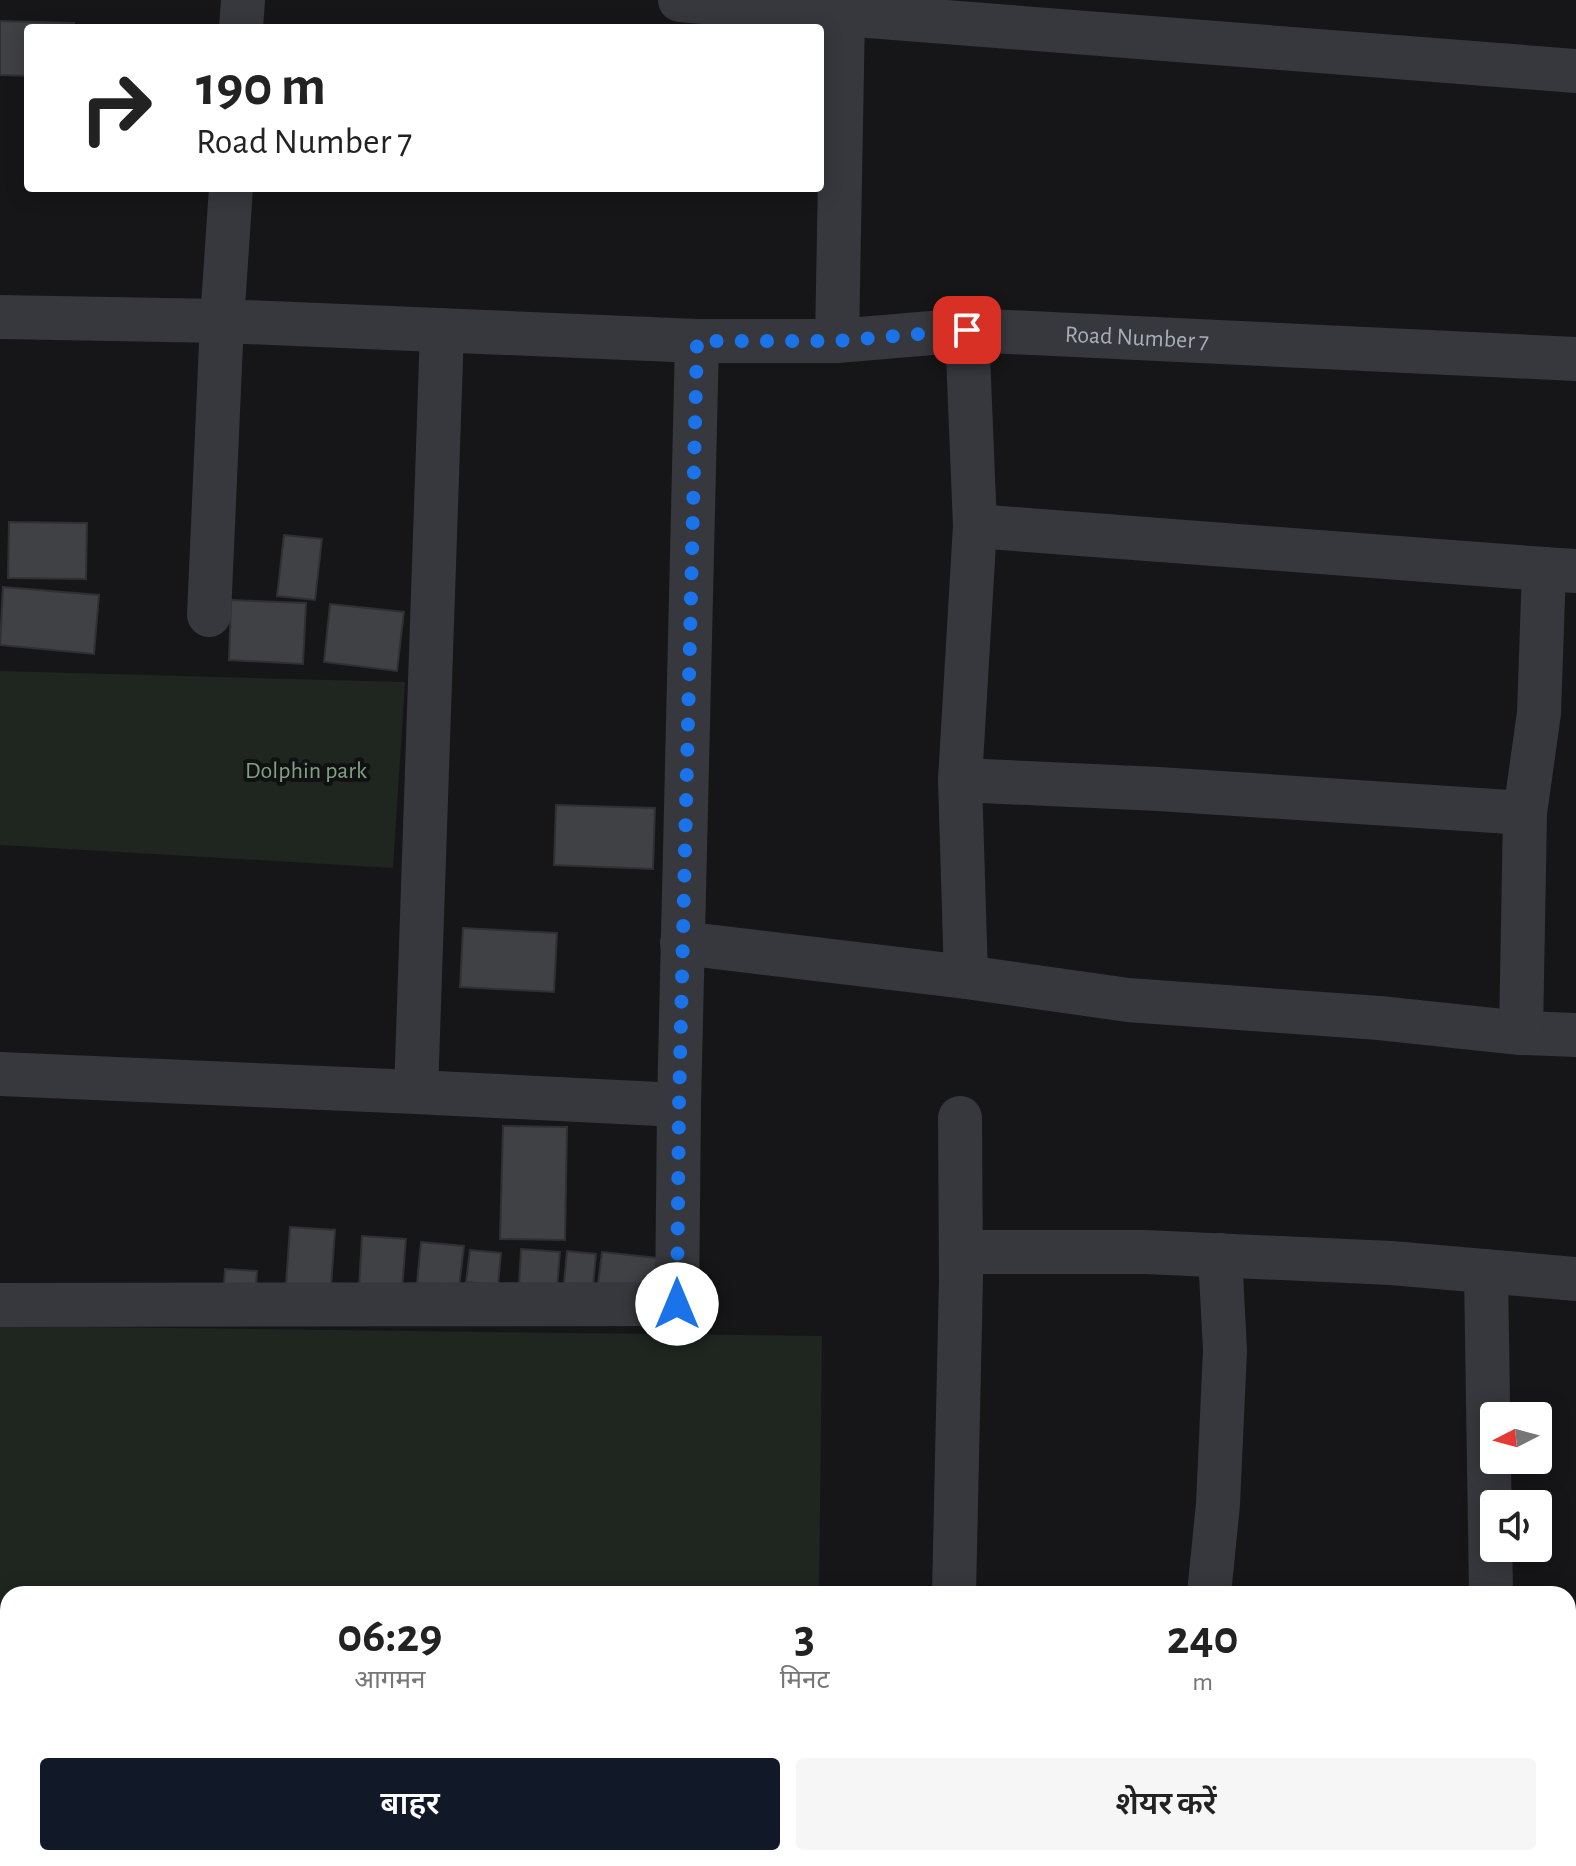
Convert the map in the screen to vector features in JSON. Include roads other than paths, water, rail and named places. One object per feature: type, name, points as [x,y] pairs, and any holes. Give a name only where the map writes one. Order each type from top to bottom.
[{"type":"street","points":[[241,24],[243,0]]},
{"type":"street","points":[[680,0],[843,7],[1576,71]]},
{"type":"street","points":[[837,341],[843,7]]},
{"type":"street","points":[[209,615],[231,192]]},
{"type":"street","name":"Road Number 7","points":[[0,317],[222,321],[697,341],[837,341],[967,330],[1576,359]]},
{"type":"street","points":[[416,1092],[442,330]]},
{"type":"street","points":[[966,977],[960,780],[975,526],[967,330]]},
{"type":"street","points":[[0,1305],[677,1304],[682,943],[697,341]]},
{"type":"street","points":[[975,526],[1560,570],[1558,714],[1525,813],[1521,1033]]},
{"type":"street","points":[[960,780],[1159,789],[1525,813]]},
{"type":"street","points":[[682,943],[1128,1000],[1576,1035]]},
{"type":"street","points":[[0,1074],[679,1105]]},
{"type":"street","points":[[954,1586],[961,1252],[960,1118]]},
{"type":"street","points":[[961,1252],[1220,1255],[1391,1263],[1576,1279]]},
{"type":"street","points":[[1210,1586],[1218,1504],[1225,1350],[1220,1255]]},
{"type":"street","points":[[1486,1271],[1491,1586]]},
{"type":"park label","name":"Dolphin park","points":[[306,771]]}]
